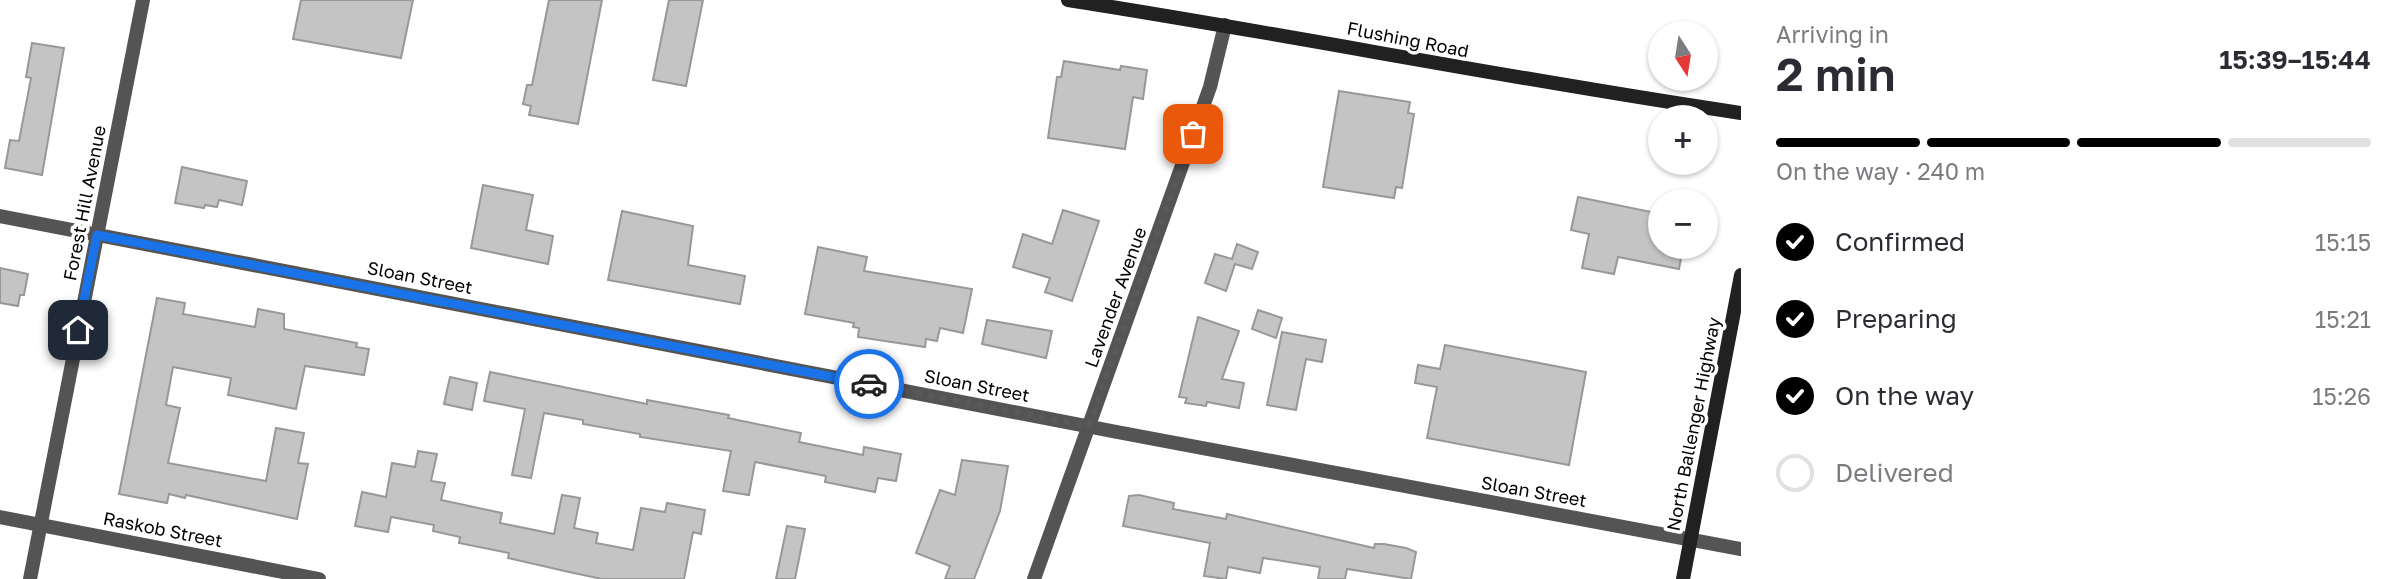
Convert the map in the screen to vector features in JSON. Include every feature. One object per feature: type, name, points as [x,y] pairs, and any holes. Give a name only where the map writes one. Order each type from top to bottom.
[{"type":"main road","name":"Flushing Road","points":[[1068,0],[1224,25],[1495,75],[1741,113]]},
{"type":"main road","name":"North Ballenger Highway","points":[[1683,579],[1741,275]]},
{"type":"street","name":"Forest Hill Avenue","points":[[30,579],[143,0]]},
{"type":"street","name":"Lavender Avenue","points":[[1034,579],[1210,87],[1224,25]]},
{"type":"street","name":"Sloan Street","points":[[0,216],[1741,549]]},
{"type":"street","name":"Raskob Street","points":[[0,517],[319,579]]},
{"type":"building","points":[[301,0],[413,0],[401,58],[293,39]]},
{"type":"building","points":[[549,0],[602,0],[578,124],[529,115],[531,106],[523,104],[527,85],[532,85]]},
{"type":"building","points":[[669,0],[703,0],[686,86],[653,80]]},
{"type":"building","points":[[32,43],[64,48],[42,175],[5,168],[10,140],[19,141],[31,78],[26,77]]},
{"type":"building","points":[[1064,61],[1120,70],[1121,66],[1147,70],[1143,99],[1133,97],[1125,149],[1048,138],[1057,77],[1061,77]]},
{"type":"building","points":[[1339,91],[1410,102],[1408,113],[1414,114],[1402,188],[1396,187],[1394,198],[1323,187]]},
{"type":"building","points":[[182,167],[247,181],[242,205],[219,200],[217,207],[205,205],[204,208],[175,203]]},
{"type":"building","points":[[483,185],[533,195],[526,230],[553,236],[548,264],[471,248]]},
{"type":"building","points":[[1578,197],[1648,211],[1648,259],[1681,259],[1679,269],[1618,257],[1614,274],[1582,268],[1589,234],[1571,230]]},
{"type":"building","points":[[1063,210],[1099,221],[1072,301],[1045,292],[1050,278],[1013,267],[1023,234],[1052,244]]},
{"type":"building","points":[[622,211],[693,226],[688,265],[745,276],[740,304],[608,280]]},
{"type":"building","points":[[1237,244],[1258,252],[1252,269],[1235,264],[1226,291],[1205,283],[1215,254],[1232,259]]},
{"type":"building","points":[[818,247],[867,257],[864,271],[972,289],[963,333],[940,328],[937,341],[926,339],[925,347],[858,337],[859,328],[853,327],[854,323],[805,314]]},
{"type":"building","points":[[0,268],[28,274],[24,295],[20,295],[18,306],[0,303]]},
{"type":"building","points":[[157,298],[185,303],[183,314],[255,327],[258,309],[284,314],[284,329],[357,343],[356,347],[369,349],[364,375],[305,366],[296,409],[228,395],[231,378],[173,367],[166,405],[180,408],[168,463],[266,481],[276,428],[304,433],[298,463],[308,464],[297,519],[186,495],[185,498],[169,494],[167,503],[119,494]]},
{"type":"building","points":[[1258,310],[1282,318],[1276,338],[1252,329]]},
{"type":"building","points":[[1198,317],[1239,331],[1222,379],[1244,383],[1239,408],[1207,402],[1206,406],[1185,403],[1187,398],[1179,397]]},
{"type":"building","points":[[987,320],[1052,331],[1046,358],[982,344]]},
{"type":"building","points":[[1282,332],[1326,340],[1322,362],[1306,359],[1296,410],[1267,405]]},
{"type":"building","points":[[1445,345],[1586,372],[1569,465],[1427,438],[1437,387],[1415,383],[1418,365],[1440,369]]},
{"type":"building","points":[[490,372],[647,404],[647,400],[729,415],[728,418],[801,433],[799,442],[863,455],[864,447],[901,454],[896,481],[878,478],[875,492],[825,482],[826,476],[755,462],[749,495],[723,491],[731,451],[640,437],[640,434],[583,424],[583,420],[544,413],[531,478],[512,475],[525,409],[484,401]]},
{"type":"building","points":[[450,377],[477,383],[472,410],[444,404]]},
{"type":"building","points":[[418,451],[437,454],[431,481],[445,483],[441,500],[502,513],[500,523],[554,534],[562,495],[580,498],[574,528],[598,533],[596,543],[633,550],[641,508],[665,512],[667,503],[705,510],[701,534],[693,532],[684,579],[602,579],[508,558],[509,553],[459,543],[460,537],[433,531],[434,525],[391,517],[388,532],[355,526],[362,492],[386,497],[392,463],[415,467]]},
{"type":"building","points":[[962,460],[1008,466],[1000,511],[974,579],[945,579],[950,566],[916,553],[940,490],[955,495]]},
{"type":"building","points":[[1139,495],[1174,503],[1173,509],[1226,519],[1227,514],[1374,548],[1375,544],[1384,544],[1406,548],[1416,552],[1411,579],[1347,569],[1345,579],[1318,579],[1320,567],[1263,558],[1260,573],[1228,567],[1226,579],[1204,576],[1210,543],[1123,526],[1129,496]]},
{"type":"building","points":[[787,526],[805,529],[795,579],[776,579]]},
{"type":"way so far","points":[[869,384],[1089,426],[1193,134]]},
{"type":"route","points":[[78,330],[97,235],[869,384]]}]
